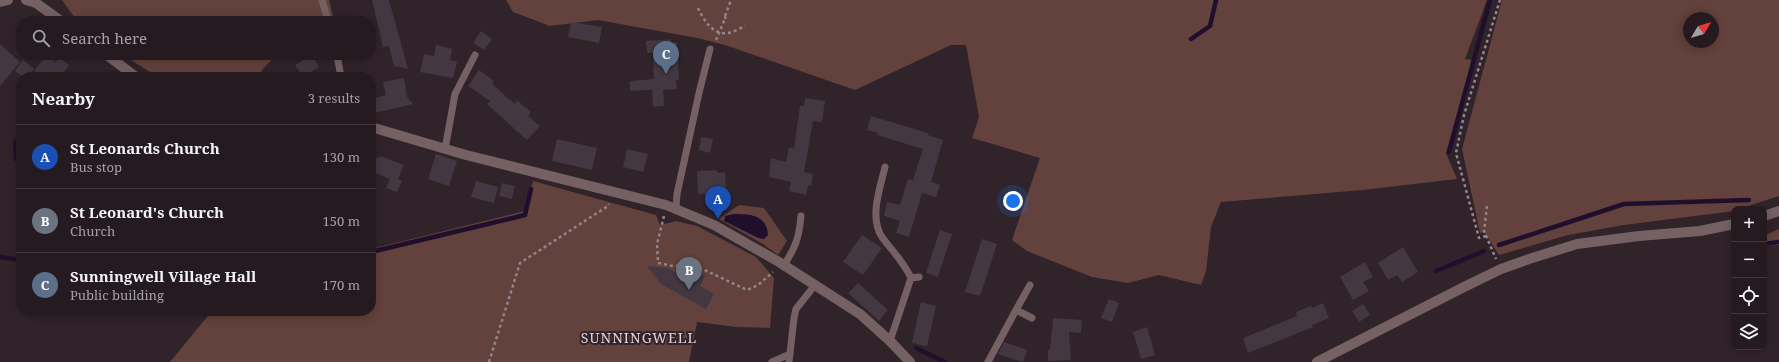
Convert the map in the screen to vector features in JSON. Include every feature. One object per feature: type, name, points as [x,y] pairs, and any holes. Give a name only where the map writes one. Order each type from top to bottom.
[{"type":"street","points":[[0,2],[8,0]]},
{"type":"street","points":[[26,0],[37,2],[54,16]]},
{"type":"street","points":[[114,60],[129,72]]},
{"type":"street","points":[[376,128],[446,149],[671,206],[720,228],[782,263],[860,314],[890,340],[910,362]]},
{"type":"street","points":[[1767,215],[1779,211]]},
{"type":"street","points":[[1317,362],[1464,286],[1501,269],[1529,259],[1577,244],[1639,236],[1700,231],[1731,225]]},
{"type":"lane","points":[[322,0],[327,16]]},
{"type":"lane","points":[[671,206],[677,194],[699,93],[712,46]]},
{"type":"lane","points":[[446,149],[455,94],[475,54]]},
{"type":"lane","points":[[338,60],[340,72]]},
{"type":"lane","points":[[885,168],[876,216],[878,228],[882,236],[906,267],[911,278],[890,340]]},
{"type":"lane","points":[[782,263],[795,249],[801,216]]},
{"type":"lane","points":[[911,278],[919,277]]},
{"type":"lane","points":[[789,362],[796,309],[814,284]]},
{"type":"lane","points":[[988,362],[1030,285]]},
{"type":"lane","points":[[1016,310],[1032,318]]},
{"type":"lane","points":[[772,362],[790,354]]},
{"type":"path","points":[[712,46],[724,21],[731,0]]},
{"type":"path","points":[[1486,236],[1479,238],[1456,153],[1464,115],[1500,0]]},
{"type":"path","points":[[698,8],[710,28],[719,32],[728,33],[745,26]]},
{"type":"path","points":[[490,362],[520,263],[608,206],[614,192]]},
{"type":"path","points":[[671,206],[657,244],[658,263],[673,266],[694,265],[747,290],[758,285],[771,275],[782,263]]},
{"type":"path","points":[[1486,206],[1484,231],[1496,259]]},
{"type":"shaded area","points":[[62,0],[329,0],[333,16],[73,16]]},
{"type":"shaded area","points":[[506,0],[1487,0],[1465,59],[1472,60],[1446,153],[1457,179],[1363,190],[1221,202],[1211,227],[1206,271],[1201,285],[1159,275],[1128,283],[1092,277],[1027,251],[1012,240],[1040,158],[972,138],[979,117],[966,45],[951,45],[855,90],[725,45],[697,38],[598,20],[550,26],[513,12]]},
{"type":"shaded area","points":[[1502,0],[1779,0],[1779,196],[1748,206],[1731,206],[1731,211],[1624,225],[1568,235],[1499,255],[1484,232],[1480,233],[1462,149]]},
{"type":"shaded area","points":[[131,60],[271,60],[261,72],[150,72]]},
{"type":"shaded area","points":[[15,139],[16,161],[14,161],[13,141]]},
{"type":"shaded area","points":[[533,181],[656,215],[660,225],[676,221],[697,226],[756,257],[774,278],[770,328],[736,327],[697,322],[689,362],[170,362],[208,316],[376,316],[376,248],[525,211]]},
{"type":"shaded area","points":[[739,205],[764,208],[787,241],[778,255],[763,244],[719,219]]},
{"type":"shaded area","points":[[746,214],[757,217],[765,223],[768,235],[764,239],[758,238],[724,221],[725,216]]},
{"type":"shaded area","points":[[1779,229],[1779,245],[1767,246],[1767,235]]},
{"type":"building","points":[[372,0],[389,0],[408,69],[394,66],[389,46],[383,47]]},
{"type":"building","points":[[571,22],[602,27],[599,43],[568,37]]},
{"type":"building","points":[[481,31],[492,39],[484,50],[473,43]]},
{"type":"building","points":[[671,39],[671,42],[677,42],[679,80],[676,80],[677,89],[663,90],[664,106],[653,107],[652,90],[630,91],[630,81],[654,79],[653,53],[647,53],[646,41]]},
{"type":"building","points":[[0,44],[20,62],[0,86]]},
{"type":"building","points":[[436,45],[452,49],[450,60],[457,61],[453,78],[420,72],[424,54],[434,56]]},
{"type":"building","points":[[23,60],[34,69],[32,72],[15,71]]},
{"type":"building","points":[[43,60],[53,60],[55,62],[57,60],[62,60],[69,65],[64,72],[34,71]]},
{"type":"building","points":[[304,60],[315,60],[319,67],[311,72],[300,72],[295,65]]},
{"type":"building","points":[[479,70],[494,81],[492,84],[515,104],[517,100],[531,112],[528,116],[540,126],[527,140],[487,104],[490,101],[468,86]]},
{"type":"building","points":[[404,78],[407,97],[413,104],[376,113],[376,98],[386,95],[383,82]]},
{"type":"building","points":[[805,98],[825,101],[822,122],[813,121],[804,172],[813,174],[811,186],[808,185],[806,195],[789,191],[791,182],[769,177],[771,158],[786,162],[789,147],[794,149],[800,106],[804,106]]},
{"type":"building","points":[[871,116],[928,133],[928,135],[943,140],[931,182],[940,185],[936,197],[922,193],[909,237],[896,233],[900,221],[884,216],[887,202],[900,205],[908,179],[913,180],[923,149],[877,135],[878,133],[867,130]]},
{"type":"building","points":[[701,137],[713,139],[710,153],[699,150]]},
{"type":"building","points":[[557,139],[597,148],[592,170],[552,161]]},
{"type":"building","points":[[627,149],[648,154],[643,172],[623,167]]},
{"type":"building","points":[[436,154],[457,161],[449,186],[428,179]]},
{"type":"building","points":[[380,156],[404,165],[398,179],[402,181],[397,192],[386,188],[390,179],[376,173],[376,157],[379,158]]},
{"type":"building","points":[[717,170],[717,173],[725,172],[726,189],[720,189],[720,193],[698,194],[697,171]]},
{"type":"building","points":[[476,181],[498,187],[494,203],[471,197]]},
{"type":"building","points":[[502,183],[515,186],[512,199],[499,196]]},
{"type":"building","points":[[940,230],[952,234],[938,277],[926,273]]},
{"type":"building","points":[[862,235],[882,248],[863,275],[843,262]]},
{"type":"building","points":[[982,239],[997,244],[980,296],[965,292]]},
{"type":"building","points":[[1403,247],[1418,272],[1402,282],[1397,275],[1388,280],[1378,263]]},
{"type":"building","points":[[1365,262],[1373,277],[1363,282],[1369,291],[1353,300],[1340,277]]},
{"type":"building","points":[[647,266],[668,268],[687,279],[693,269],[705,276],[700,286],[714,294],[706,309],[661,284]]},
{"type":"building","points":[[858,283],[888,310],[879,321],[848,293]]},
{"type":"building","points":[[1109,299],[1119,303],[1112,322],[1101,318]]},
{"type":"building","points":[[921,302],[936,306],[927,346],[912,343]]},
{"type":"building","points":[[1323,303],[1329,318],[1312,325],[1313,327],[1248,353],[1243,338],[1297,316],[1296,312],[1311,306],[1312,308]]},
{"type":"building","points":[[1363,304],[1370,315],[1359,322],[1352,311]]},
{"type":"building","points":[[1053,318],[1082,320],[1081,333],[1069,332],[1071,360],[1048,361],[1048,350],[1050,350]]},
{"type":"building","points":[[1147,327],[1155,355],[1141,359],[1133,332]]},
{"type":"building","points":[[1004,342],[1027,350],[1023,362],[998,354]]},
{"type":"waterway","points":[[1191,39],[1210,26],[1216,0]]},
{"type":"waterway","points":[[1449,152],[1490,0]]},
{"type":"waterway","points":[[376,251],[525,215],[531,189]]},
{"type":"waterway","points":[[1499,245],[1624,204],[1749,200]]},
{"type":"waterway","points":[[1767,244],[1779,242]]},
{"type":"waterway","points":[[1436,271],[1484,251]]},
{"type":"waterway","points":[[0,257],[16,259]]},
{"type":"waterway","points":[[916,348],[945,362]]},
{"type":"place","name":"Sunningwell Village Hall","points":[[666,74]]},
{"type":"place","name":"St Leonards Church","points":[[718,219]]},
{"type":"place","name":"St Leonard's Church","points":[[689,290]]},
{"type":"district","name":"SUNNINGWELL","points":[[639,337]]}]
